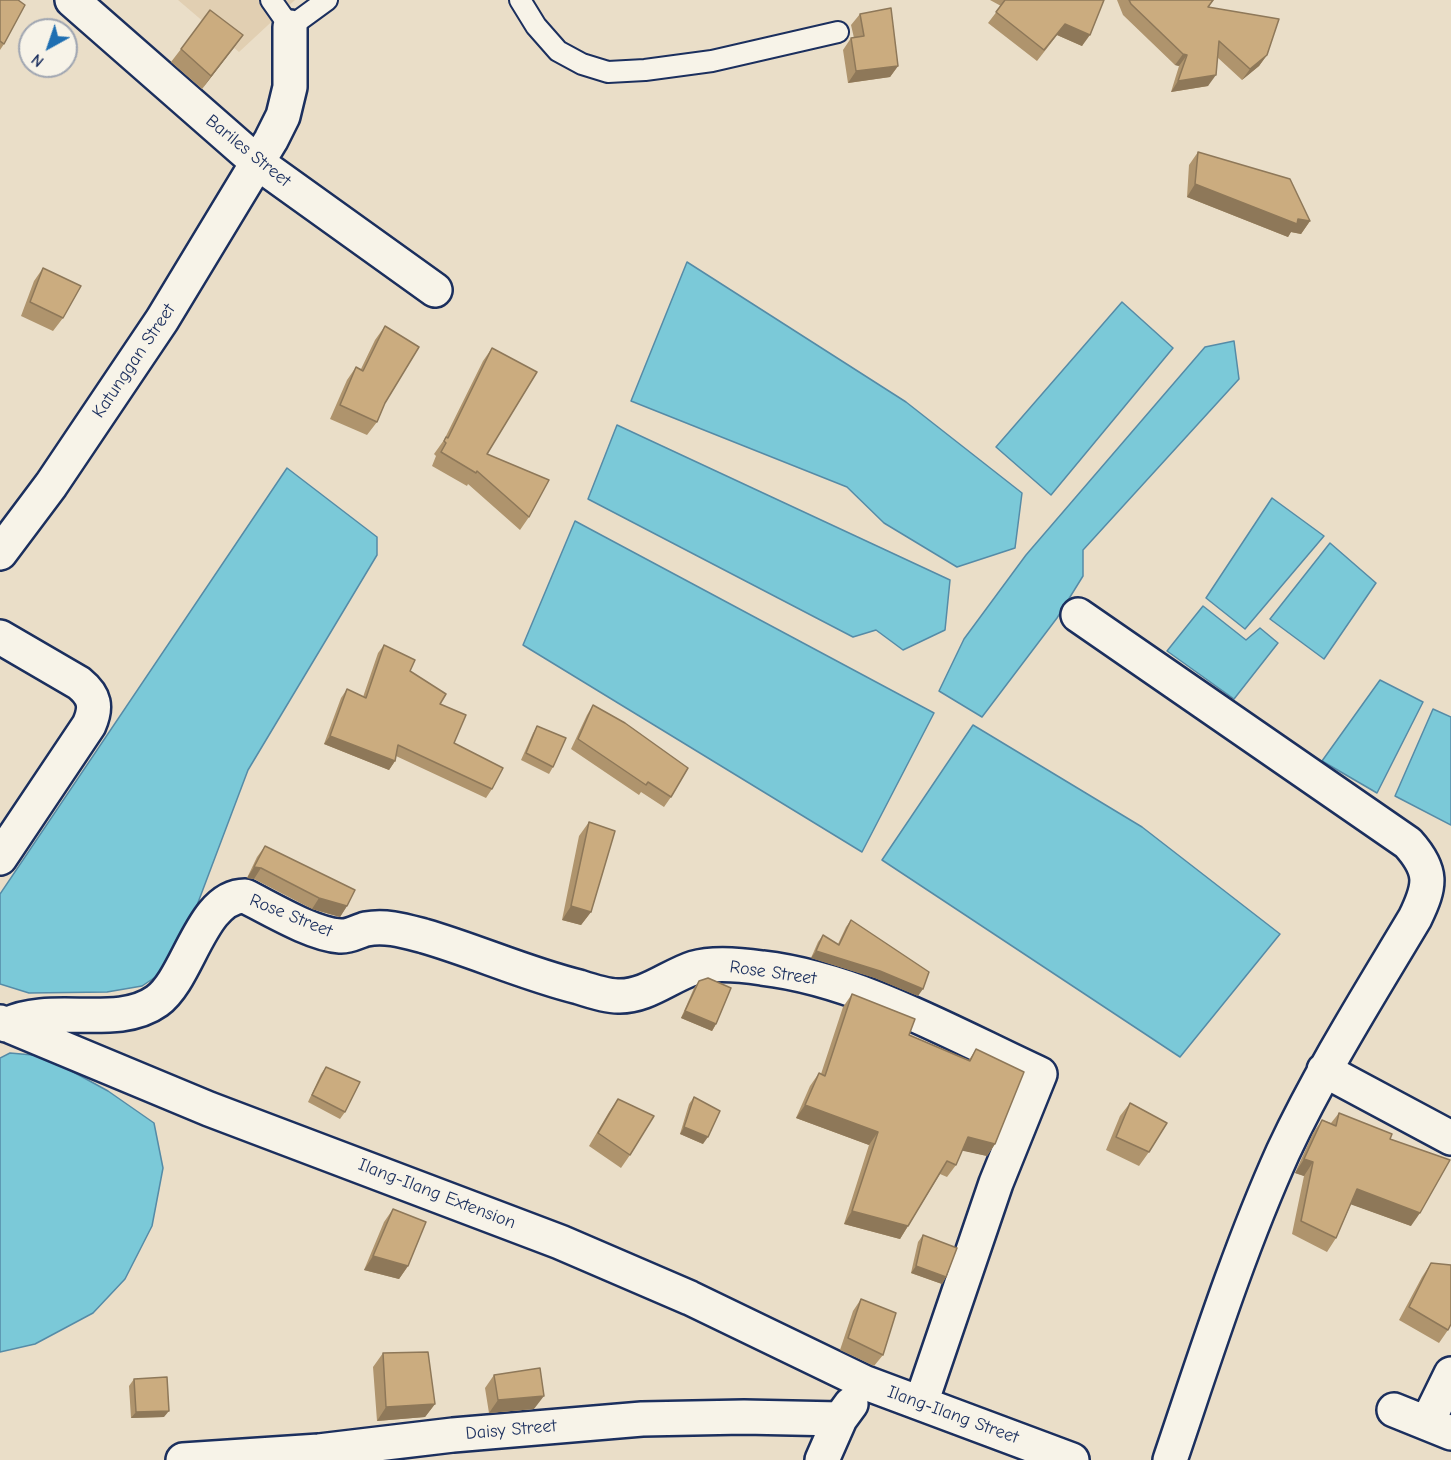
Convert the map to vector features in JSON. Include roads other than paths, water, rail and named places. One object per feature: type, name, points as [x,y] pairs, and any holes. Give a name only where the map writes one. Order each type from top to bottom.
[{"type":"street","name":"Bariles Street","points":[[72,0],[258,163],[435,290]]},
{"type":"street","name":"Katunggan Street","points":[[0,553],[51,484],[162,320],[272,140],[283,116],[290,87],[290,27]]},
{"type":"street","points":[[1078,615],[1380,822],[1408,843],[1421,858],[1427,875],[1425,897],[1415,918],[1324,1070],[1257,1213],[1170,1460]]},
{"type":"street","points":[[0,638],[79,683],[89,690],[95,702],[94,713],[89,725],[0,858]]},
{"type":"street","name":"Rose Street","points":[[3,1023],[31,1016],[109,1015],[135,1011],[155,1003],[167,993],[177,979],[201,932],[215,912],[227,900],[236,896],[245,896],[331,935],[344,936],[365,930],[391,928],[425,936],[558,982],[619,996],[637,993],[659,985],[697,967],[720,966],[763,968],[836,983],[889,1004],[1040,1074],[996,1183],[921,1403]]},
{"type":"street","name":"Ilang-Ilang Extension","points":[[3,1023],[209,1109],[560,1242],[690,1298],[866,1383]]},
{"type":"street","points":[[1324,1070],[1451,1138]]},
{"type":"street","points":[[1394,1410],[1439,1428],[1451,1374]]},
{"type":"street","points":[[822,1460],[840,1419],[866,1383]]},
{"type":"street","name":"Ilang-Ilang Street","points":[[866,1383],[921,1403],[1023,1451],[1072,1460]]},
{"type":"street","name":"Daisy Street","points":[[183,1460],[318,1451],[642,1419],[744,1417],[840,1419]]},
{"type":"lane","points":[[271,0],[290,27],[320,3]]},
{"type":"lane","points":[[520,0],[536,26],[558,51],[582,64],[608,72],[645,70],[712,61],[838,32]]},
{"type":"water","points":[[687,262],[906,402],[1022,493],[1015,548],[957,567],[884,523],[847,487],[631,401]]},
{"type":"water","points":[[1122,302],[1173,348],[1051,495],[996,447]]},
{"type":"water","points":[[1234,341],[1239,379],[1083,550],[1083,576],[1057,618],[982,717],[939,691],[964,639],[1026,555],[1205,347]]},
{"type":"water","points":[[617,425],[950,580],[945,630],[903,650],[876,630],[853,637],[588,499]]},
{"type":"water","points":[[287,468],[377,537],[377,555],[248,770],[182,945],[166,970],[142,986],[107,992],[29,993],[0,984],[0,894]]},
{"type":"water","points":[[1272,498],[1324,536],[1245,629],[1206,598]]},
{"type":"water","points":[[575,521],[934,713],[862,852],[523,645]]},
{"type":"water","points":[[1330,543],[1376,583],[1324,659],[1270,619]]},
{"type":"water","points":[[1203,606],[1246,640],[1260,628],[1278,643],[1234,699],[1167,651]]},
{"type":"water","points":[[1380,680],[1423,702],[1377,793],[1322,761]]},
{"type":"water","points":[[1433,709],[1451,717],[1451,825],[1395,796]]},
{"type":"water","points":[[973,725],[1142,827],[1280,934],[1180,1057],[882,860]]},
{"type":"water","points":[[10,1053],[44,1056],[108,1091],[154,1123],[163,1168],[152,1226],[125,1279],[93,1313],[35,1344],[0,1352],[0,1058]]}]
